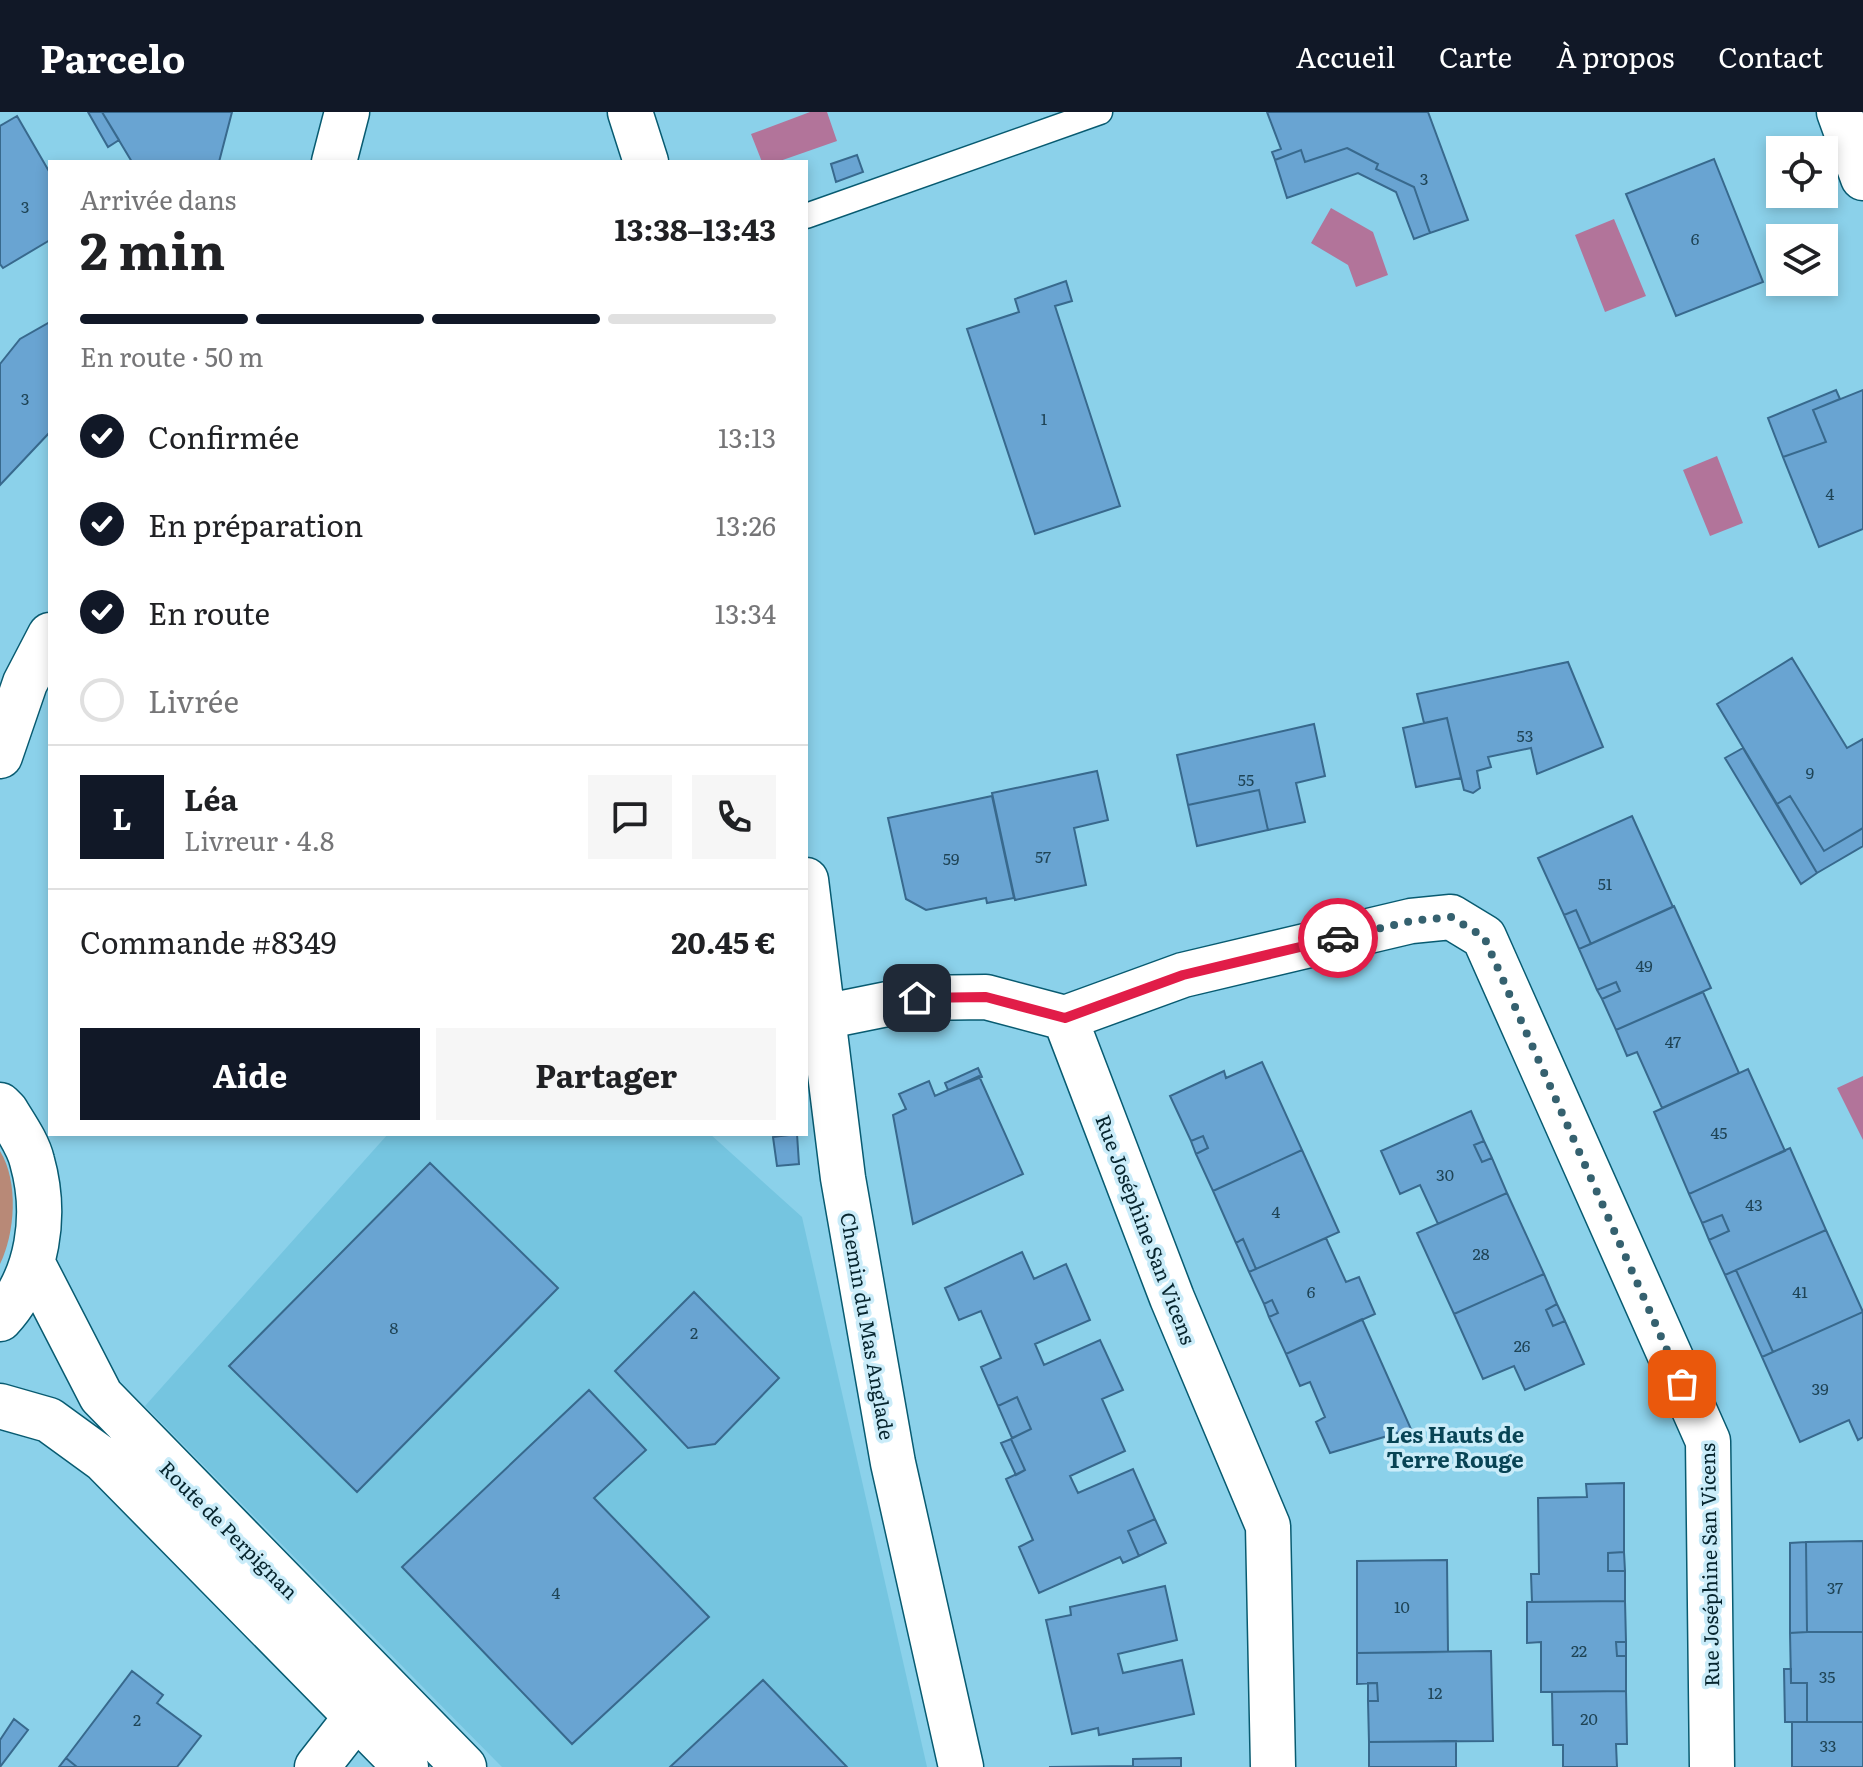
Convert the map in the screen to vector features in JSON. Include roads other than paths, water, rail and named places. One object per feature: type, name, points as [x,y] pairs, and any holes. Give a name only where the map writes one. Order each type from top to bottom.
[{"type":"street","points":[[335,160],[347,112]]},
{"type":"street","points":[[630,112],[645,160]]},
{"type":"street","points":[[1839,112],[1863,178]]},
{"type":"street","points":[[0,756],[25,683],[48,639]]},
{"type":"street","name":"Chemin du Mas Anglade","points":[[808,896],[843,1178],[893,1463],[961,1767]]},
{"type":"street","name":"Rue Joséphine San Vicens","points":[[1273,1767],[1268,1526],[1172,1298],[1065,1018],[1183,975],[1411,921],[1451,917],[1484,937],[1708,1441],[1712,1767]]},
{"type":"street","points":[[823,1017],[917,998],[986,997],[1065,1018]]},
{"type":"street","points":[[0,1105],[32,1158],[41,1211],[33,1264],[12,1306],[0,1319]]},
{"type":"street","name":"Route de Perpignan","points":[[33,1264],[101,1396],[372,1702],[406,1767]]},
{"type":"street","name":"Route de Perpignan","points":[[0,1406],[49,1420],[104,1460],[372,1702],[464,1767]]},
{"type":"street","points":[[317,1767],[372,1702]]},
{"type":"lane","points":[[808,215],[1100,112]]},
{"type":"district","name":"Les Hauts de Terre Rouge","points":[[1455,1446]]}]
